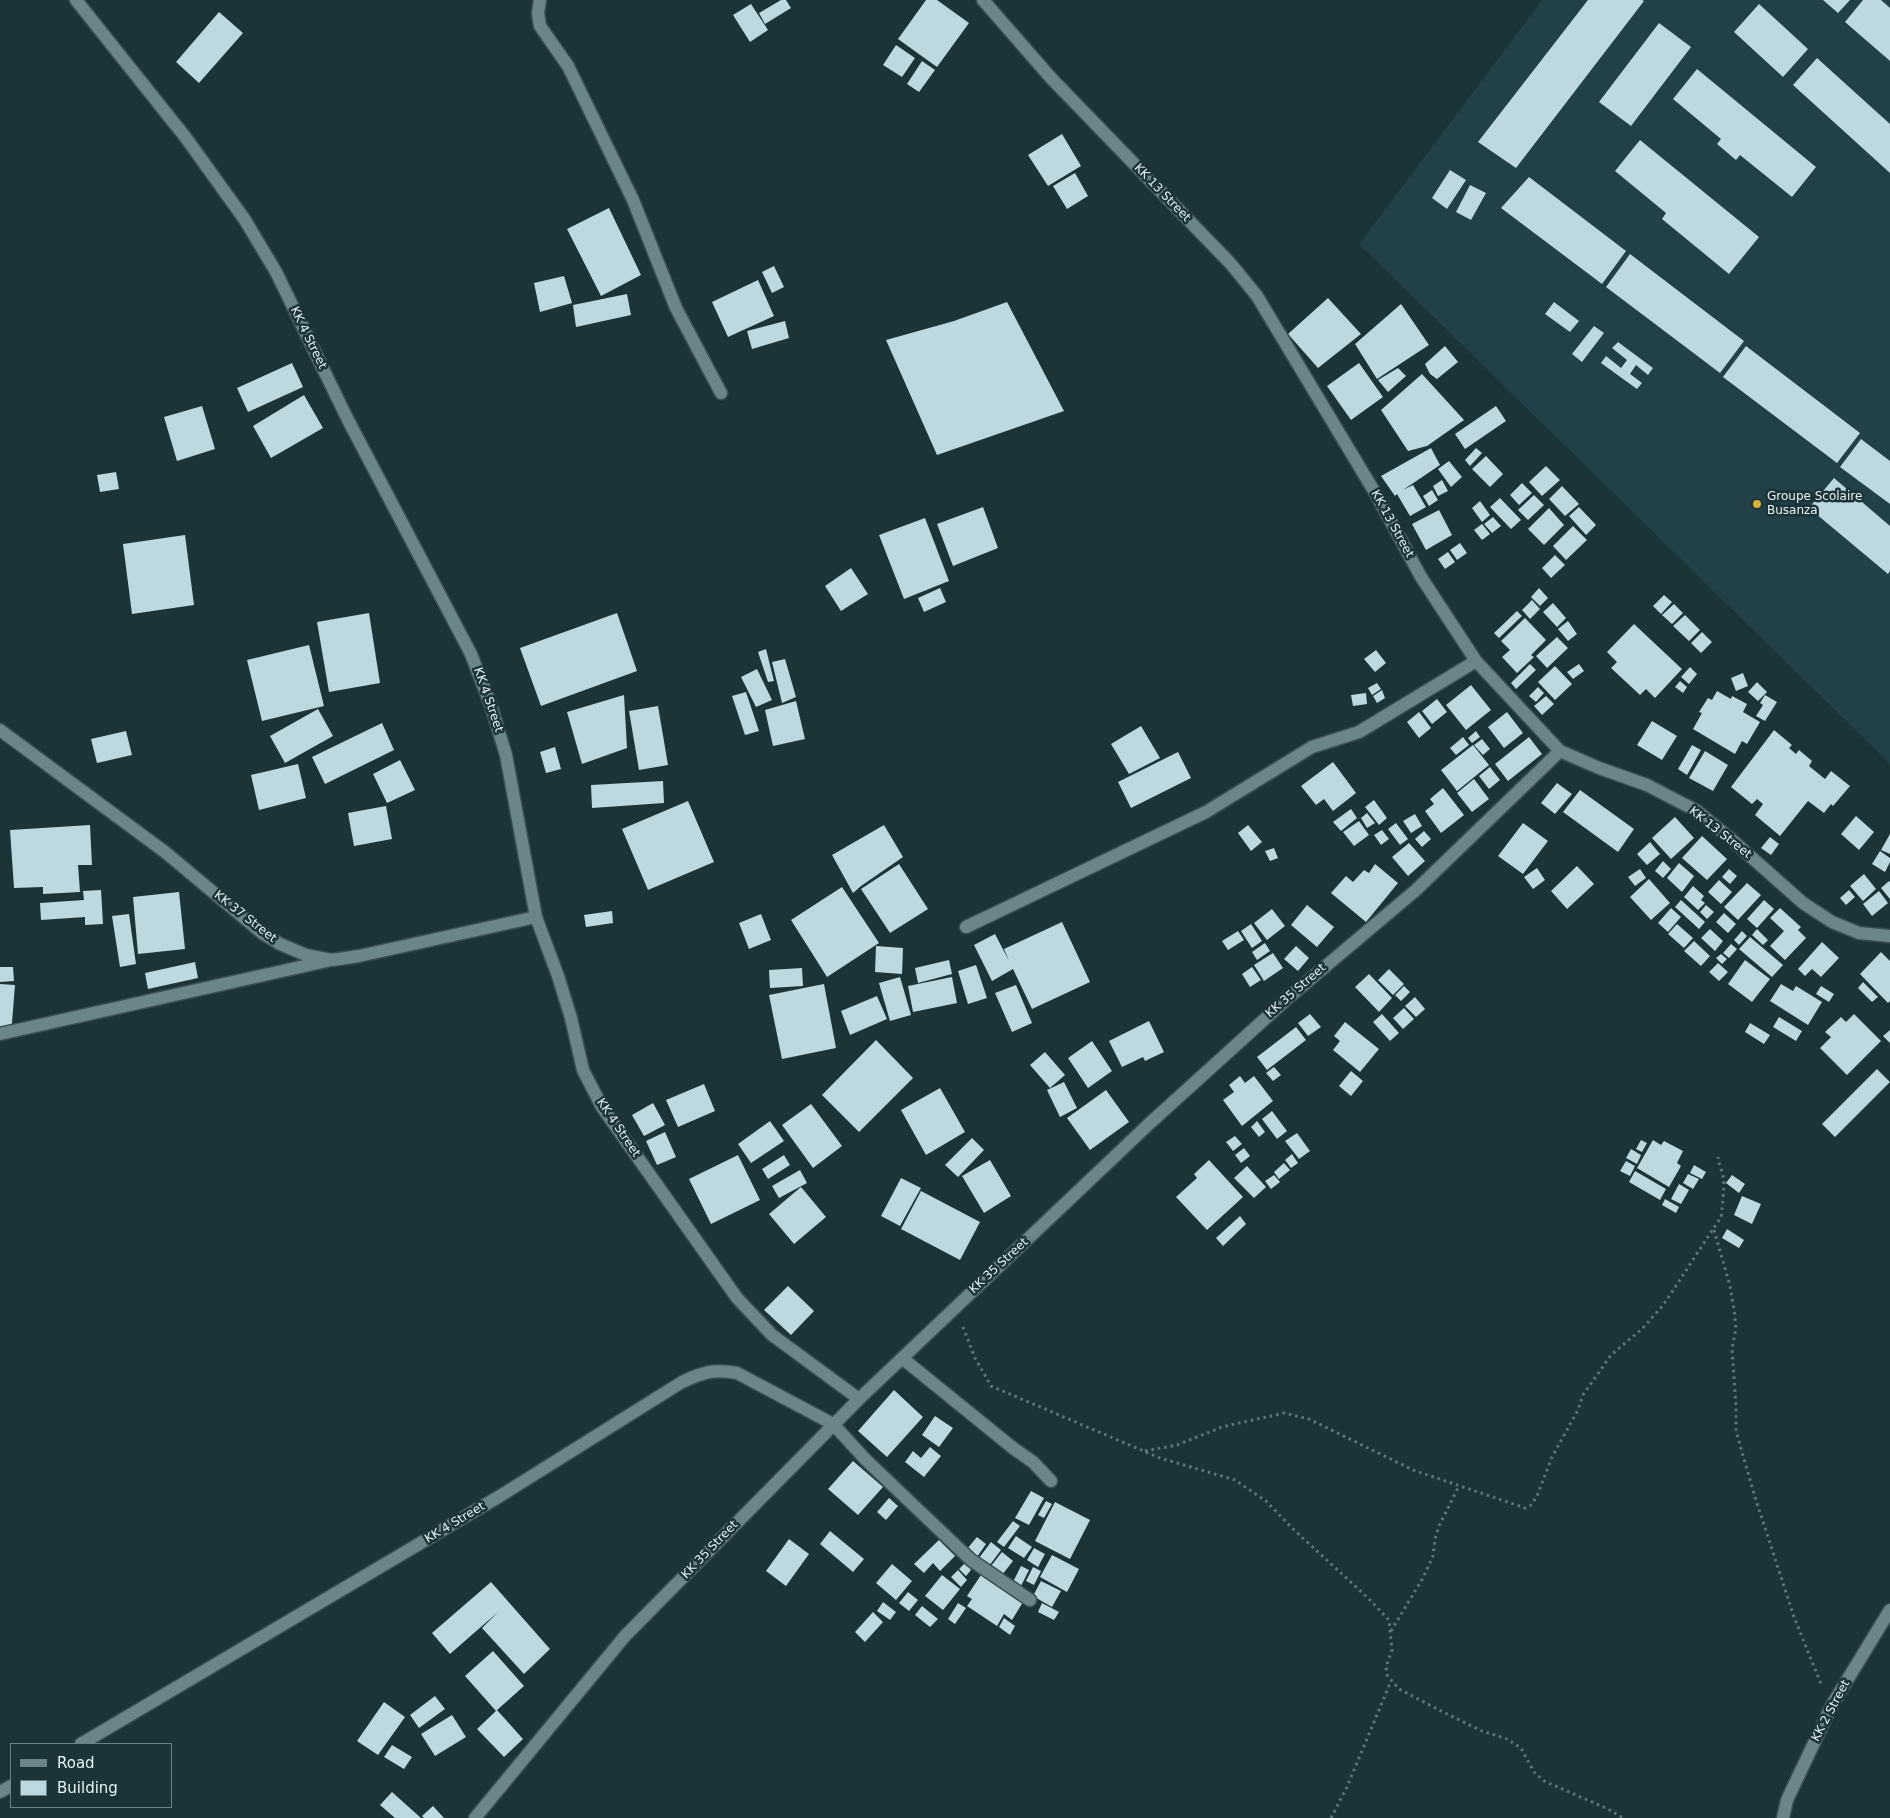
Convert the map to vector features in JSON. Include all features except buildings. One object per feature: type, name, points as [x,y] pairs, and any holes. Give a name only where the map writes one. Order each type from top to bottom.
[{"type":"street","name":"KK 4 Street","points":[[76,0],[186,138],[245,220],[276,272],[348,420],[471,654],[491,706],[506,755],[536,917],[571,1018],[583,1070],[602,1107],[737,1298],[772,1335],[859,1399]]},
{"type":"street","points":[[540,0],[538,13],[540,26],[572,74],[633,200],[676,308],[720,392]]},
{"type":"street","name":"KK 13 Street","points":[[983,0],[1051,78],[1231,264],[1257,296],[1377,496],[1421,577],[1476,661],[1560,751],[1646,785],[1697,811],[1803,903],[1832,922],[1859,933],[1890,936]]},
{"type":"street","points":[[966,927],[1206,812],[1312,747],[1359,732],[1476,661]]},
{"type":"street","name":"KK 37 Street","points":[[0,730],[166,852],[262,933],[280,944],[306,955],[332,960],[359,956],[536,917]]},
{"type":"street","name":"KK 35 Street","points":[[475,1818],[625,1636],[833,1424],[1150,1123],[1288,998],[1416,890],[1560,751]]},
{"type":"street","points":[[0,1034],[332,960]]},
{"type":"street","points":[[902,1358],[1033,1462],[1051,1481]]},
{"type":"street","name":"KK 4 Street","points":[[83,1743],[500,1496],[682,1382],[703,1372],[722,1370],[737,1373],[833,1424],[866,1460],[971,1560],[1030,1600]]},
{"type":"street","name":"KK 2 Street","points":[[1784,1818],[1787,1800],[1832,1705],[1890,1610]]},
{"type":"path","points":[[1145,1451],[1178,1445],[1222,1427],[1284,1413],[1309,1419],[1413,1470],[1525,1508],[1531,1505],[1537,1496],[1552,1457],[1578,1410],[1583,1395],[1611,1355],[1642,1329],[1664,1304],[1714,1229],[1723,1212],[1724,1180],[1718,1157]]},
{"type":"path","points":[[1714,1229],[1730,1286],[1734,1309],[1736,1328],[1732,1349],[1736,1431],[1739,1444],[1794,1618],[1822,1686],[1832,1705]]},
{"type":"path","points":[[955,1308],[975,1358],[991,1386],[1160,1458],[1235,1480],[1266,1501],[1389,1620],[1392,1650],[1386,1667],[1387,1675],[1399,1689],[1482,1731],[1507,1739],[1521,1748],[1534,1772],[1544,1781],[1608,1809],[1623,1818]]},
{"type":"path","points":[[1391,1631],[1423,1578],[1433,1556],[1439,1526],[1459,1486]]},
{"type":"path","points":[[1332,1818],[1347,1787],[1391,1681]]},
{"type":"shaded area","name":"Groupe Scolaire Busanza","points":[[1542,0],[1890,0],[1890,764],[1359,244]]},
{"type":"place","name":"Groupe Scolaire Busanza","points":[[1757,504]]}]
